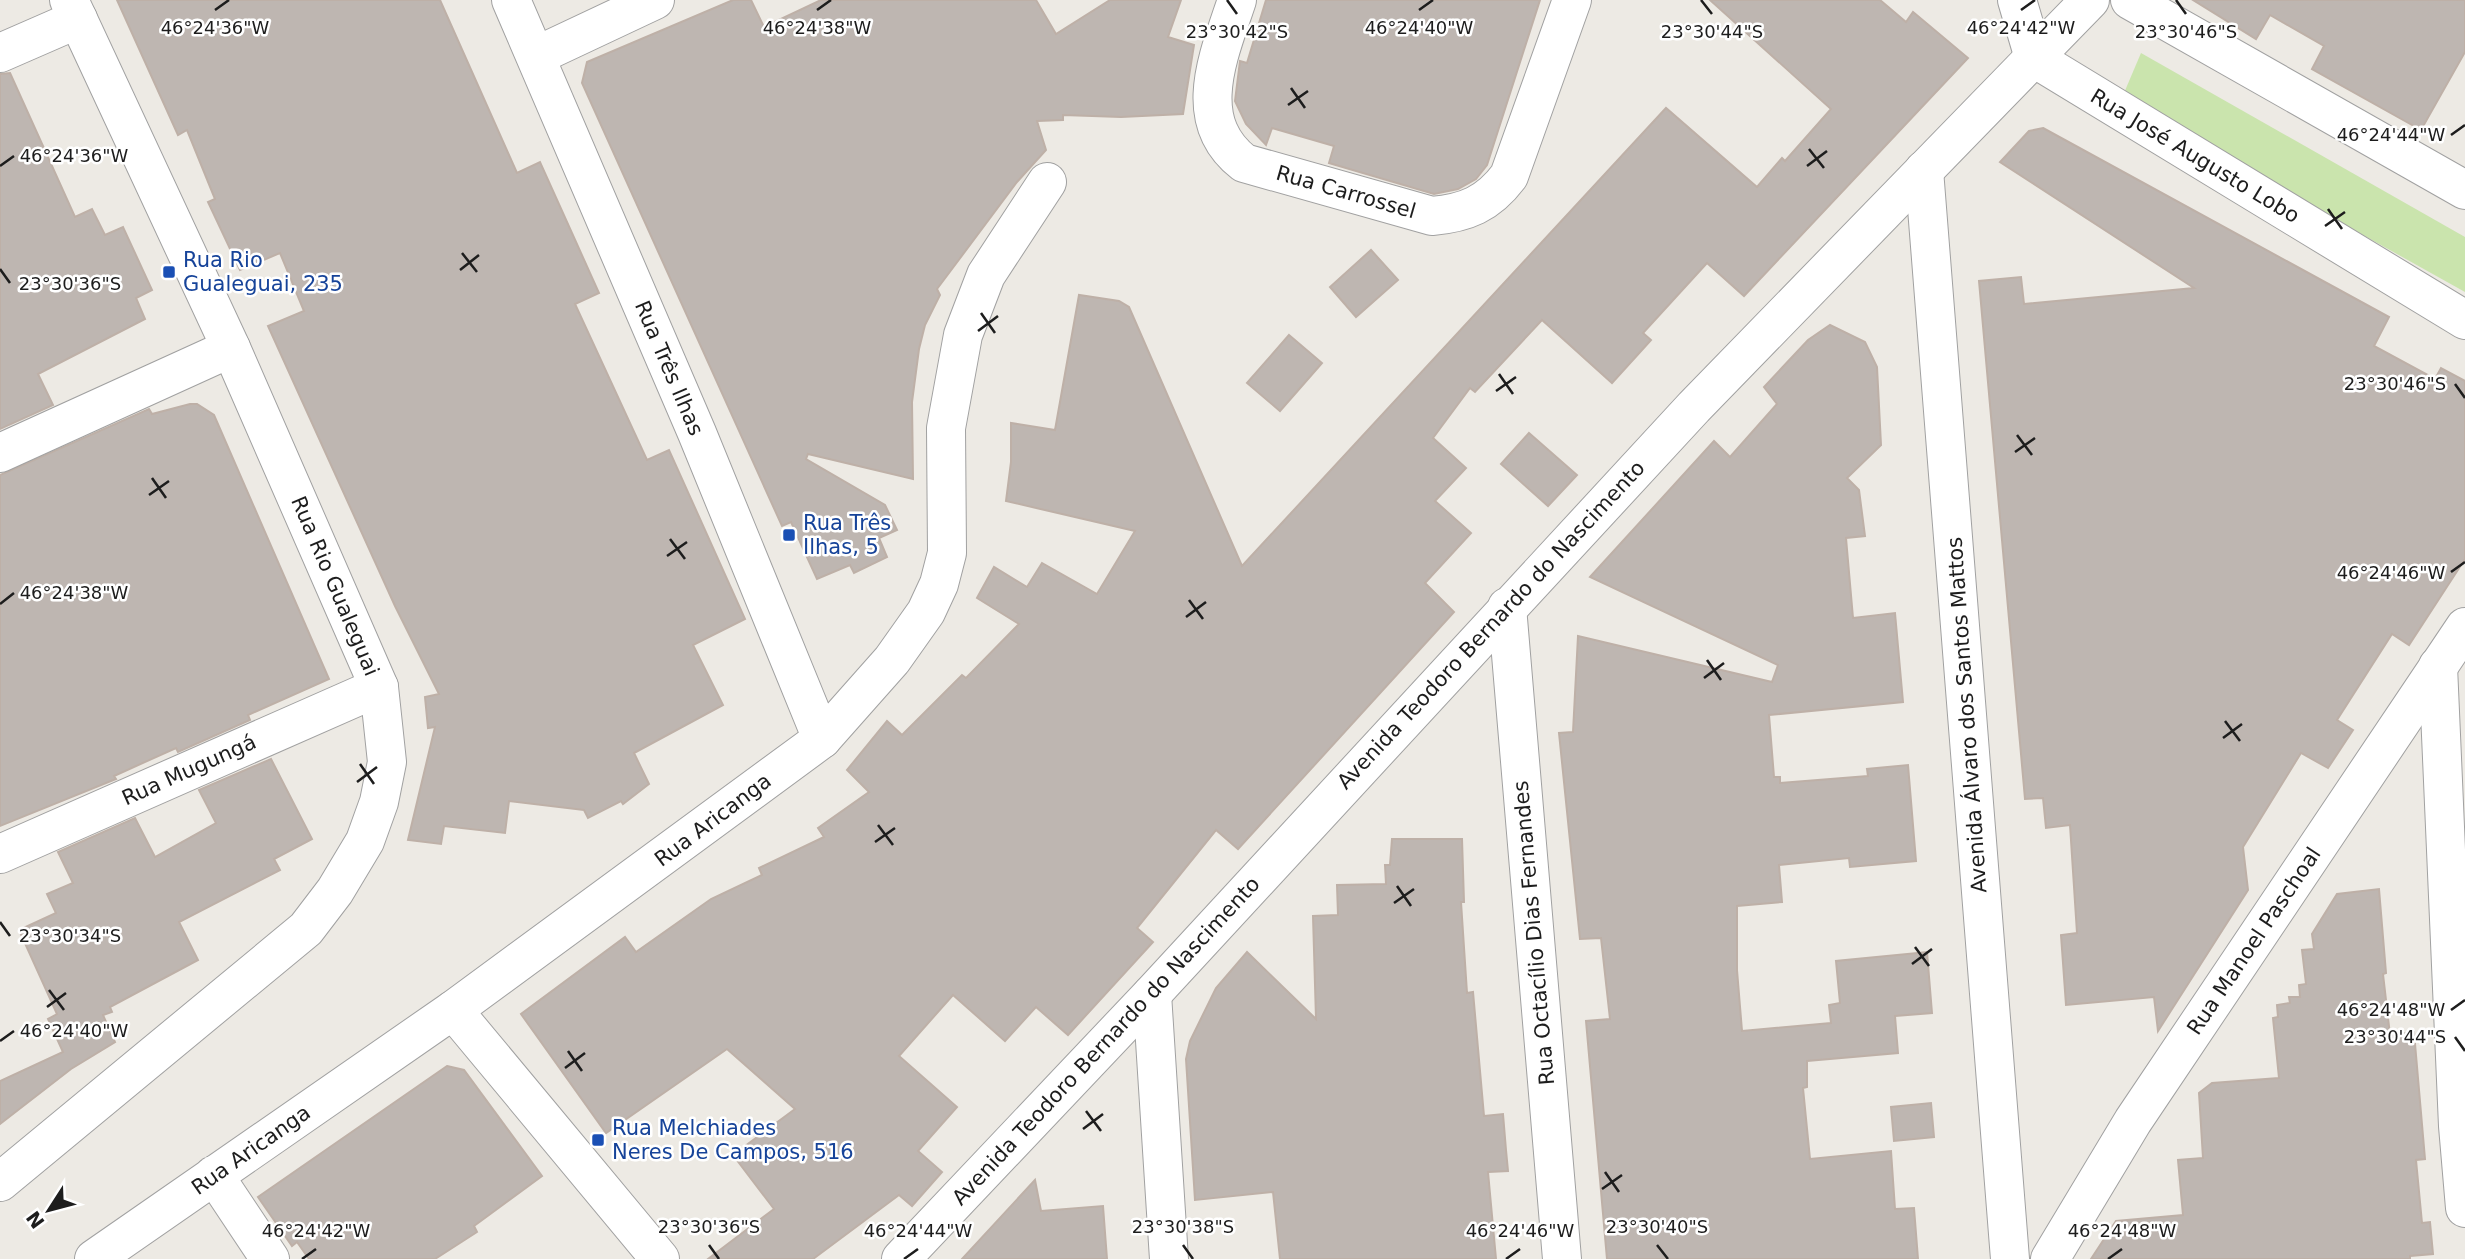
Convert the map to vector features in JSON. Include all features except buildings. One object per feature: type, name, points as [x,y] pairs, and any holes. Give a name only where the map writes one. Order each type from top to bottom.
[{"type":"street","name":"Rua Três Ilhas","points":[[511,0],[822,739]]},
{"type":"street","points":[[536,56],[655,0]]},
{"type":"street","name":"Rua Carrossel","points":[[1237,0],[1210,97],[1215,124],[1233,154],[1244,163],[1432,216],[1458,214],[1475,208],[1498,190],[1509,176],[1572,0]]},
{"type":"street","points":[[2017,0],[2034,58]]},
{"type":"street","name":"Avenida Teodoro Bernardo do Nascimento","points":[[901,1259],[1152,994],[1507,607],[1695,407],[2090,0]]},
{"type":"street","points":[[2130,0],[2465,190]]},
{"type":"street","points":[[0,53],[73,10]]},
{"type":"street","name":"Rua Rio Gualeguai","points":[[0,1182],[306,929],[335,891],[365,841],[379,802],[387,762],[379,687],[231,348],[73,10]]},
{"type":"street","name":"Rua José Augusto Lobo","points":[[2034,58],[2465,320]]},
{"type":"street","name":"Avenida Álvaro dos Santos Mattos","points":[[1924,170],[2010,1259]]},
{"type":"street","name":"Rua Aricanga","points":[[94,1259],[453,1010],[822,739],[892,660],[926,612],[939,584],[947,553],[946,428],[963,335],[986,275],[1046,182]]},
{"type":"street","points":[[0,453],[231,348]]},
{"type":"street","name":"Rua Octacílio Dias Fernandes","points":[[1507,607],[1562,1259]]},
{"type":"street","name":"Rua Manoel Paschoal","points":[[2050,1259],[2133,1121],[2465,627]]},
{"type":"street","points":[[2438,666],[2458,1126],[2465,1208]]},
{"type":"street","name":"Rua Mugungá","points":[[0,853],[379,687]]},
{"type":"street","points":[[1152,994],[1169,1259]]},
{"type":"street","points":[[453,1010],[660,1259]]},
{"type":"street","points":[[214,1175],[270,1259]]},
{"type":"green space","points":[[2141,53],[2465,237],[2465,292],[2121,100]]},
{"type":"place","name":"Rua Rio Gualeguai, 235","points":[[169,272]]},
{"type":"place","name":"Rua Três Ilhas, 5","points":[[789,535]]},
{"type":"place","name":"Rua Melchiades Neres De Campos, 516","points":[[598,1140]]}]
